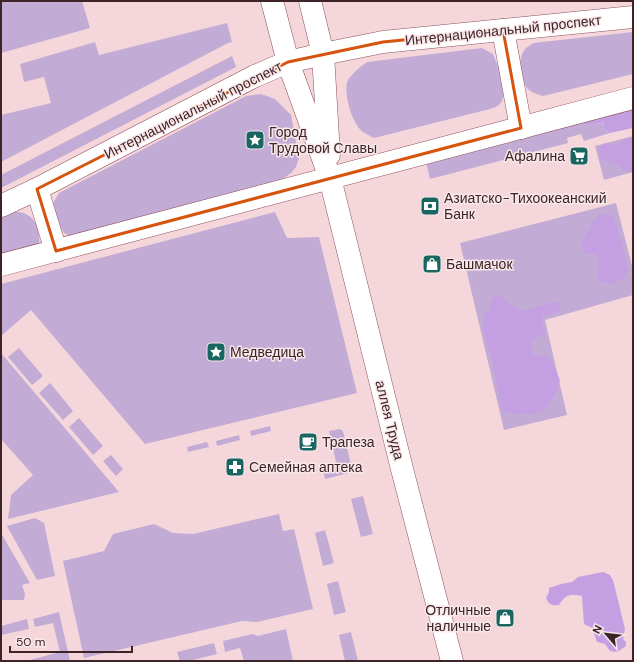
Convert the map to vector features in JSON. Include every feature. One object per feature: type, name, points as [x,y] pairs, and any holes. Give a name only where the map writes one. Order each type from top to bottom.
[{"type":"main road","name":"аллея Труда","points":[[272,1],[288,62],[330,178],[402,469],[452,661]]},
{"type":"main road","name":"аллея Труда","points":[[310,1],[323,54],[330,178]]},
{"type":"main road","name":"Интернациональный проспект","points":[[1,206],[37,189],[255,76],[288,62],[383,42],[633,17]]},
{"type":"main road","points":[[503,30],[521,128]]},
{"type":"main road","points":[[1,265],[633,98]]},
{"type":"main road","points":[[37,189],[56,251]]},
{"type":"highlighted area","points":[[503,30],[521,128],[56,251],[37,189],[288,62],[383,42]]},
{"type":"shaded area","points":[[1,1],[82,1],[90,28],[1,53]]},
{"type":"shaded area","points":[[227,23],[232,42],[1,162],[1,115],[51,103],[44,77],[24,82],[20,64],[95,42],[99,55]]},
{"type":"shaded area","points":[[633,32],[633,74],[543,96],[528,89],[525,85],[520,69],[521,58],[525,49],[533,43]]},
{"type":"shaded area","points":[[482,48],[493,54],[504,87],[504,94],[498,106],[374,138],[363,132],[355,123],[348,101],[346,88],[347,82],[359,68],[367,62]]},
{"type":"shaded area","points":[[232,56],[236,67],[1,188],[1,175]]},
{"type":"shaded area","points":[[261,94],[275,99],[291,115],[299,158],[296,167],[283,179],[79,240],[64,233],[55,220],[53,203],[59,193],[246,96]]},
{"type":"shaded area","points":[[633,102],[633,128],[610,133],[603,128],[604,122],[584,124],[582,117]]},
{"type":"shaded area","points":[[582,117],[596,124],[604,122],[603,128],[610,133],[584,141],[581,134],[567,138],[568,143],[430,179],[425,158]]},
{"type":"shaded area","points":[[633,136],[633,172],[604,180],[595,146]]},
{"type":"shaded area","points":[[633,137],[633,171],[625,170],[599,157],[599,148],[605,143],[615,145]]},
{"type":"shaded area","points":[[616,203],[633,270],[633,295],[545,320],[567,415],[504,430],[460,243]]},
{"type":"shaded area","points":[[14,212],[24,213],[32,218],[39,231],[39,243],[36,248],[1,260],[1,218]]},
{"type":"shaded area","points":[[275,212],[287,238],[319,237],[357,393],[145,444],[31,310],[1,336],[1,284]]},
{"type":"shaded area","points":[[600,214],[614,216],[628,271],[622,280],[610,284],[600,281],[596,274],[600,264],[596,254],[584,253],[581,243],[594,220]]},
{"type":"shaded area","points":[[499,295],[515,307],[525,311],[548,303],[559,302],[560,311],[542,316],[545,335],[532,339],[531,348],[534,355],[549,356],[560,380],[556,393],[546,409],[531,415],[524,413],[515,415],[502,410],[491,355],[487,346],[483,328],[484,315],[490,309],[492,298]]},
{"type":"shaded area","points":[[19,348],[43,376],[32,385],[8,357]]},
{"type":"shaded area","points":[[1,353],[119,492],[8,519],[11,495],[33,475],[1,439]]},
{"type":"shaded area","points":[[50,383],[73,411],[63,420],[39,393]]},
{"type":"shaded area","points":[[79,418],[103,446],[93,455],[69,427]]},
{"type":"shaded area","points":[[270,426],[271,431],[251,436],[250,431]]},
{"type":"shaded area","points":[[340,429],[343,431],[352,469],[349,473],[325,479],[322,466],[336,462],[329,431]]},
{"type":"shaded area","points":[[239,435],[240,440],[217,446],[216,441]]},
{"type":"shaded area","points":[[207,442],[209,447],[188,452],[187,447]]},
{"type":"shaded area","points":[[111,455],[123,469],[116,476],[103,461]]},
{"type":"shaded area","points":[[363,496],[373,534],[361,537],[351,499]]},
{"type":"shaded area","points":[[279,514],[283,531],[294,529],[313,609],[257,622],[242,621],[84,658],[63,561],[104,551],[113,534],[154,524],[173,533],[193,534]]},
{"type":"shaded area","points":[[35,518],[44,523],[55,576],[37,580],[7,526]]},
{"type":"shaded area","points":[[325,530],[334,563],[323,566],[315,533]]},
{"type":"shaded area","points":[[1,533],[30,583],[22,585],[25,594],[24,600],[1,600]]},
{"type":"shaded area","points":[[603,572],[610,575],[613,580],[625,629],[623,639],[626,642],[626,646],[617,652],[610,651],[605,644],[597,642],[592,628],[584,624],[582,596],[568,596],[559,605],[550,604],[546,598],[549,588],[572,582],[578,577]]},
{"type":"shaded area","points":[[338,581],[346,612],[334,615],[327,584]]},
{"type":"shaded area","points":[[59,612],[70,661],[26,661],[60,652],[53,623],[35,627],[33,619]]},
{"type":"shaded area","points":[[27,619],[29,629],[1,635],[1,626]]},
{"type":"shaded area","points":[[286,629],[293,661],[244,661],[240,648],[225,652],[223,641],[252,634],[258,636]]},
{"type":"shaded area","points":[[351,632],[358,661],[345,661],[339,635]]},
{"type":"shaded area","points":[[214,643],[217,654],[189,661],[180,661],[177,652]]},
{"type":"place","name":"Город Трудовой Славы","points":[[255,140]]},
{"type":"place","name":"Афалина","points":[[579,156]]},
{"type":"place","name":"Азиатско-Тихоокеанский Банк","points":[[430,206]]},
{"type":"place","name":"Башмачок","points":[[432,264]]},
{"type":"place","name":"Медведица","points":[[216,352]]},
{"type":"place","name":"Трапеза","points":[[308,442]]},
{"type":"place","name":"Семейная аптека","points":[[235,467]]},
{"type":"place","name":"Отличные наличные","points":[[505,618]]}]
